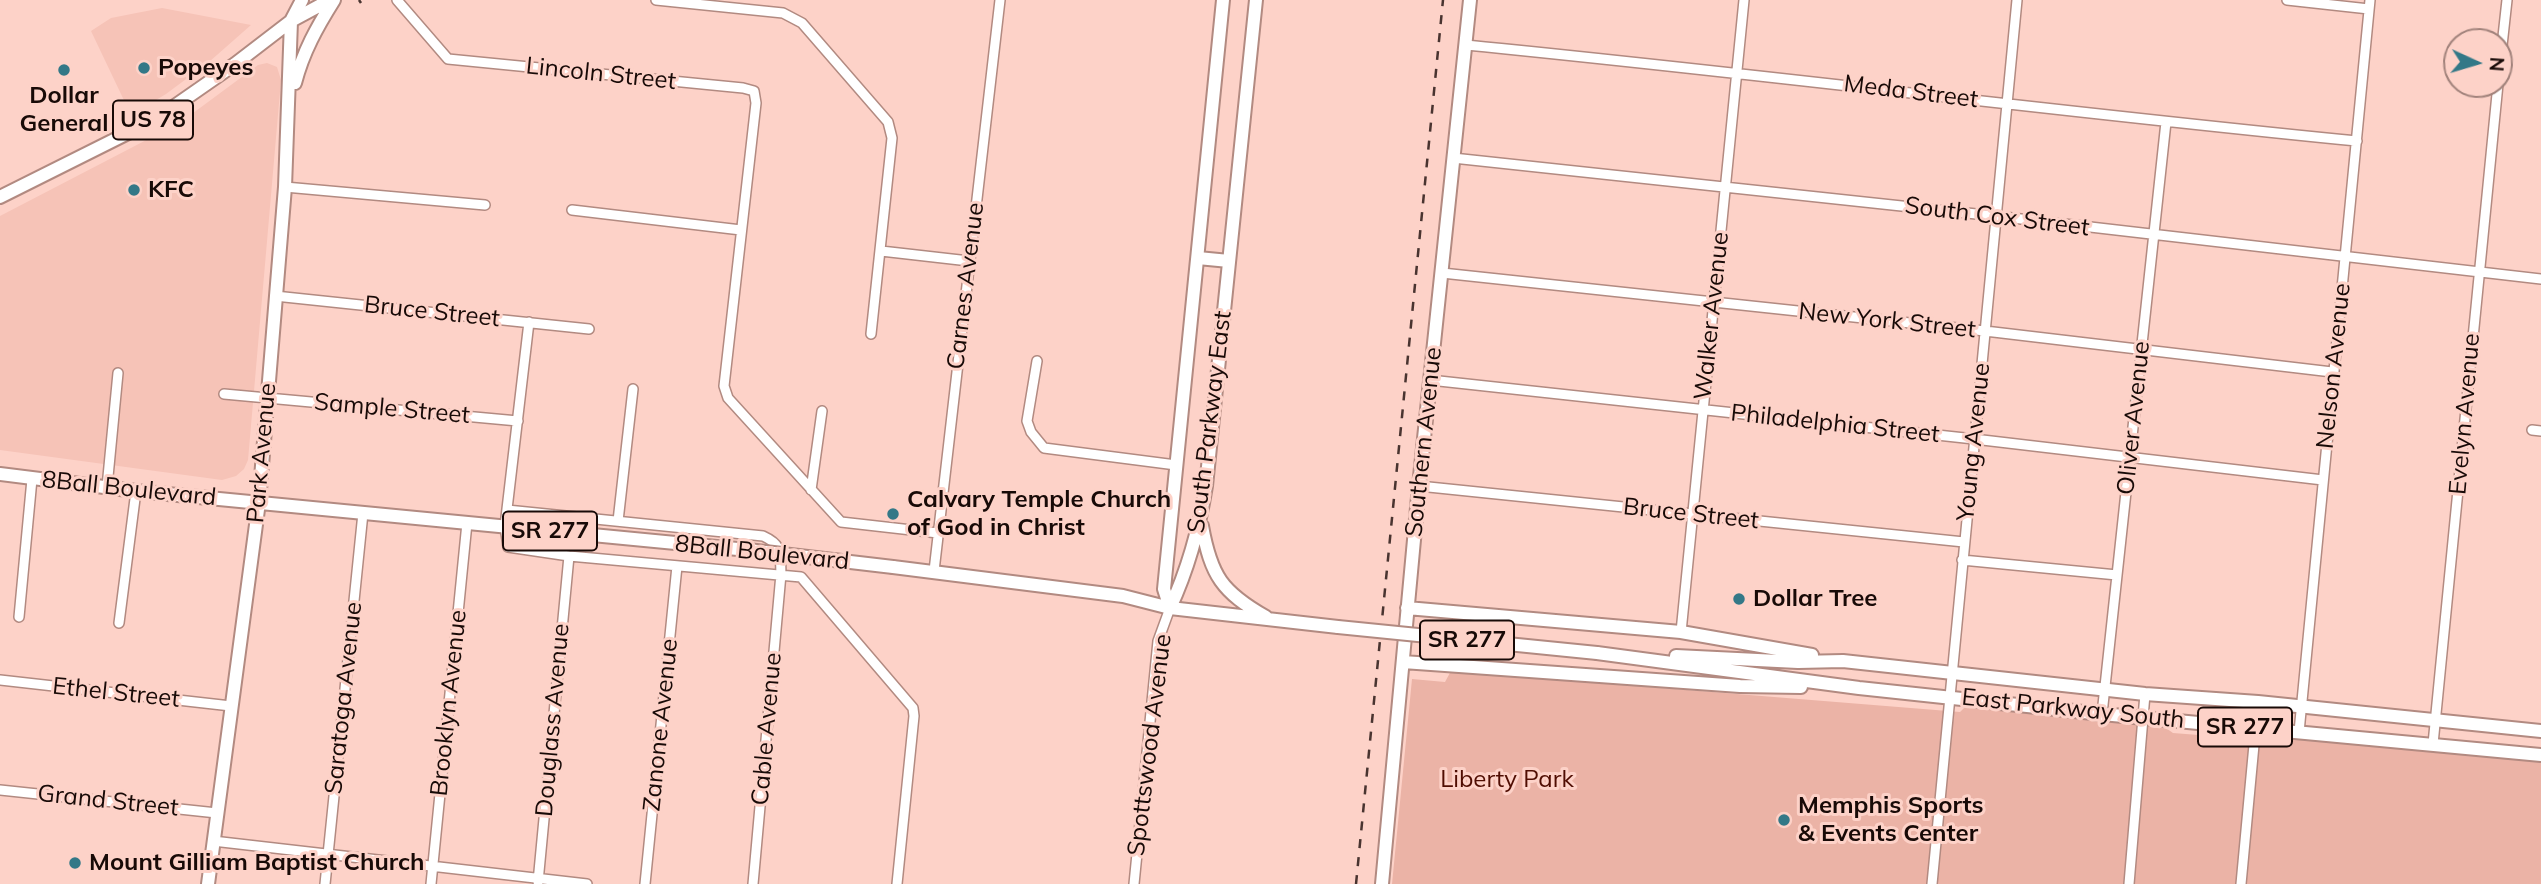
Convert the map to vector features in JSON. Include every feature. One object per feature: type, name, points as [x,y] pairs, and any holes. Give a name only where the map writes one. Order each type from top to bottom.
[{"type":"main road","name":"US 78","points":[[291,21],[302,0]]},
{"type":"main road","name":"US 78","points":[[0,197],[156,119],[291,21],[332,0]]},
{"type":"main road","points":[[289,111],[301,60],[332,0]]},
{"type":"main road","name":"South Parkway East","points":[[1170,608],[1164,589],[1223,0]]},
{"type":"main road","name":"South Parkway East","points":[[1170,608],[1188,569],[1201,520],[1256,0]]},
{"type":"main road","name":"Southern Avenue","points":[[1382,884],[1419,486],[1470,0]]},
{"type":"main road","name":"Park Avenue","points":[[208,884],[259,502],[285,187],[291,21]]},
{"type":"main road","points":[[1198,258],[1229,261]]},
{"type":"main road","name":"8Ball Boulevard","points":[[0,474],[107,488],[259,502]]},
{"type":"main road","name":"SR 277","points":[[259,502],[357,512]]},
{"type":"main road","name":"8Ball Boulevard","points":[[357,512],[748,550],[893,567],[1123,596],[1170,608]]},
{"type":"main road","points":[[1201,520],[1211,566],[1221,584],[1234,597],[1273,621]]},
{"type":"main road","name":"East Parkway South","points":[[1170,608],[1273,621],[1602,653],[1859,688],[2102,714],[2541,755]]},
{"type":"main road","points":[[1408,608],[1681,632],[1843,661]]},
{"type":"main road","name":"East Parkway South","points":[[1602,653],[1798,662],[1843,661],[2145,694],[2301,706],[2541,731]]},
{"type":"main road","points":[[1403,662],[1740,686],[1859,688]]},
{"type":"street","name":"Lincoln Street","points":[[397,0],[448,59],[743,88],[754,92],[756,103],[741,230]]},
{"type":"street","points":[[656,0],[783,13],[802,23],[888,122],[892,138],[871,334]]},
{"type":"street","name":"Carnes Avenue","points":[[934,572],[1000,0]]},
{"type":"street","name":"Walker Avenue","points":[[1681,632],[1744,0]]},
{"type":"street","name":"Young Avenue","points":[[1932,884],[2017,0]]},
{"type":"street","points":[[2287,0],[2370,5]]},
{"type":"street","points":[[2504,28],[2507,0]]},
{"type":"street","name":"Nelson Avenue","points":[[2299,732],[2332,372],[2370,5]]},
{"type":"street","name":"Meda Street","points":[[1466,44],[1737,71],[2166,122],[2357,141]]},
{"type":"street","name":"Evelyn Avenue","points":[[2433,744],[2497,98]]},
{"type":"street","name":"Oliver Avenue","points":[[2102,714],[2166,122]]},
{"type":"street","name":"South Cox Street","points":[[1453,158],[1726,186],[2541,279]]},
{"type":"street","points":[[285,187],[485,205]]},
{"type":"street","points":[[572,210],[741,230],[724,386],[729,398],[841,522],[938,533]]},
{"type":"street","points":[[881,251],[969,261]]},
{"type":"street","name":"New York Street","points":[[1442,273],[1985,331],[2332,372]]},
{"type":"street","name":"Bruce Street","points":[[275,296],[589,329]]},
{"type":"street","points":[[529,322],[505,526],[508,547],[569,556],[801,577],[913,708],[897,884]]},
{"type":"street","points":[[1037,362],[1027,421],[1031,432],[1044,448],[1176,465]]},
{"type":"street","points":[[107,488],[118,373]]},
{"type":"street","name":"Philadelphia Street","points":[[1430,380],[2323,480]]},
{"type":"street","points":[[507,510],[618,521],[633,389]]},
{"type":"street","name":"Sample Street","points":[[224,394],[518,421]]},
{"type":"street","points":[[811,490],[822,411]]},
{"type":"street","points":[[19,617],[32,479]]},
{"type":"street","name":"Bruce Street","points":[[1419,486],[1964,542]]},
{"type":"street","points":[[119,623],[136,491]]},
{"type":"street","name":"Saratoga Avenue","points":[[325,884],[357,512]]},
{"type":"street","name":"Cable Avenue","points":[[618,521],[763,536],[774,541],[780,548],[781,574],[753,884]]},
{"type":"street","name":"Brooklyn Avenue","points":[[431,884],[467,523]]},
{"type":"street","name":"Douglass Avenue","points":[[538,881],[569,556]]},
{"type":"street","points":[[1962,560],[2117,575]]},
{"type":"street","name":"Zanone Avenue","points":[[645,884],[677,566]]},
{"type":"street","name":"Spottswood Avenue","points":[[1134,884],[1158,641],[1170,608]]},
{"type":"street","name":"Ethel Street","points":[[0,680],[232,706]]},
{"type":"street","points":[[2129,884],[2145,694]]},
{"type":"street","points":[[2241,884],[2258,702]]},
{"type":"street","name":"Grand Street","points":[[0,790],[217,813]]},
{"type":"street","points":[[213,841],[538,881],[587,884]]},
{"type":"shaded area","points":[[162,8],[251,25],[209,62],[166,94],[131,115],[91,31],[111,18]]},
{"type":"shaded area","points":[[267,63],[277,67],[281,80],[248,460],[244,469],[236,476],[222,480],[0,450],[0,216],[181,122],[258,65]]},
{"type":"green space","name":"Liberty Park","points":[[1451,671],[1960,712],[1965,707],[2163,726],[2173,733],[2224,737],[2236,732],[2541,762],[2541,884],[1392,884],[1412,679],[1445,682]]},
{"type":"railway","points":[[1356,884],[1443,0]]},
{"type":"place","name":"Popeyes","points":[[144,68]]},
{"type":"place","name":"Dollar General","points":[[64,70]]},
{"type":"place","name":"KFC","points":[[134,190]]},
{"type":"place","name":"Calvary Temple Church of God in Christ","points":[[893,514]]},
{"type":"place","name":"Dollar Tree","points":[[1739,599]]},
{"type":"place","name":"Memphis Sports & Events Center","points":[[1784,820]]},
{"type":"place","name":"Mount Gilliam Baptist Church","points":[[75,863]]}]
